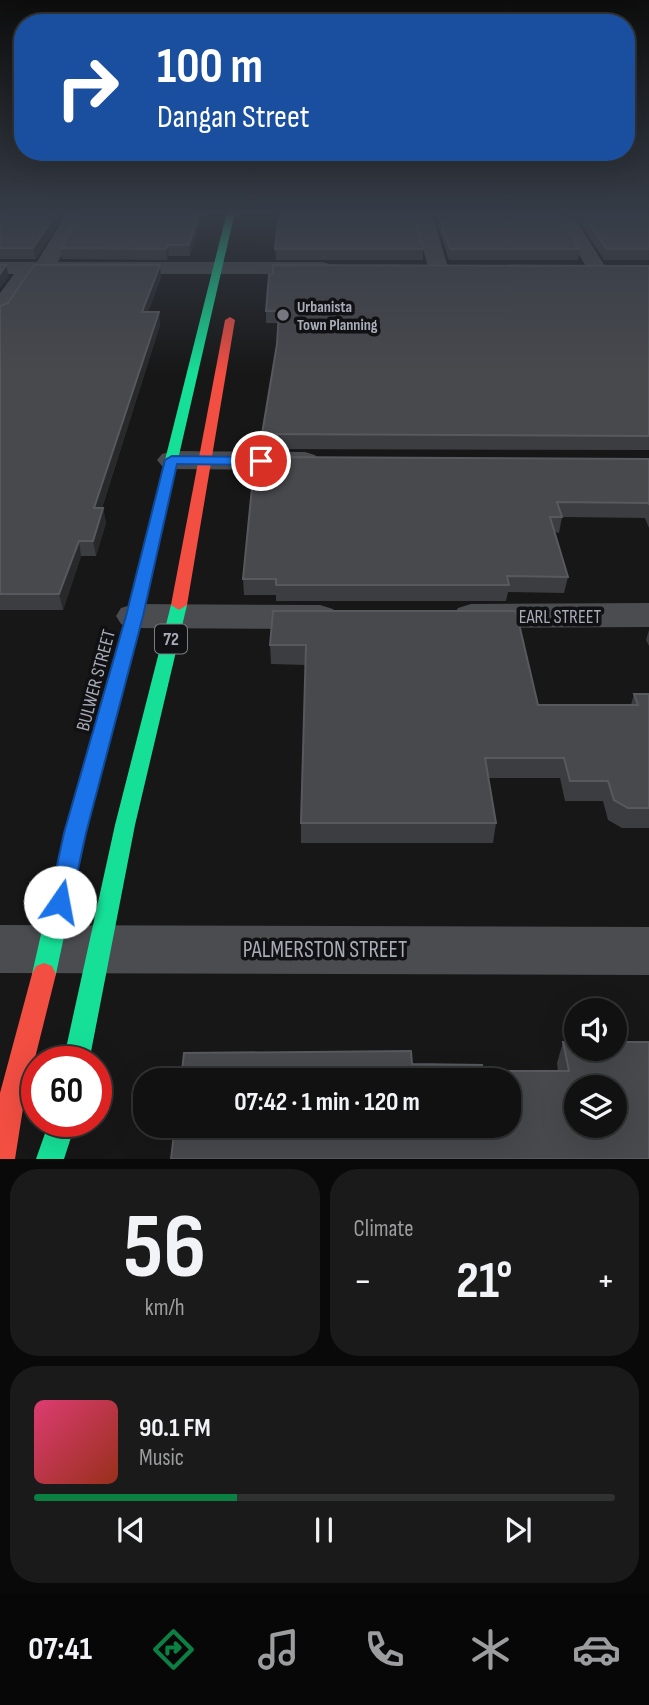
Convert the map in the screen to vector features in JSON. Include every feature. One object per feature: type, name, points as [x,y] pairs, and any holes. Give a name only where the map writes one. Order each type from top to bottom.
[{"type":"main road","name":"BULWER STREET","points":[[76,1046],[75,833],[134,616],[218,268]]},
{"type":"main road","name":"BULWER STREET","points":[[1,1159],[10,1102],[74,949],[131,801],[177,618],[233,305]]},
{"type":"main road","points":[[50,1159],[57,1137]]},
{"type":"street","points":[[0,268],[340,268]]},
{"type":"street","points":[[0,309],[37,268]]},
{"type":"street","points":[[415,268],[464,268]]},
{"type":"street","points":[[571,269],[623,269]]},
{"type":"street","points":[[172,460],[331,461]]},
{"type":"street","name":"EARL STREET","points":[[443,616],[649,615]]},
{"type":"street","points":[[134,616],[347,617]]},
{"type":"street","name":"PALMERSTON STREET","points":[[0,949],[649,951]]},
{"type":"building","points":[[33,266],[160,266],[142,312],[159,312],[94,508],[103,508],[93,541],[79,541],[59,594],[0,594],[0,306],[8,303]]},
{"type":"building","points":[[273,266],[649,266],[649,436],[262,434],[277,344],[279,311],[266,311],[269,275],[273,274]]},
{"type":"building","points":[[258,457],[649,459],[649,504],[557,502],[562,517],[550,517],[568,577],[507,576],[509,585],[276,585],[276,579],[243,579],[254,467],[257,467]]},
{"type":"building","points":[[273,611],[516,611],[538,705],[638,705],[634,694],[649,694],[649,808],[628,808],[614,800],[608,781],[570,781],[564,758],[485,758],[496,823],[301,823],[306,645],[270,645]]},
{"type":"building","points":[[627,1042],[649,1042],[649,1159],[171,1159],[173,1138],[521,1138],[521,1071],[569,1071],[567,1061],[627,1061]]},
{"type":"building","points":[[411,1051],[412,1064],[482,1065],[482,1068],[182,1068],[184,1053]]},
{"type":"traffic: fast","points":[[44,974],[75,833],[134,616],[218,266]]},
{"type":"traffic: fast","points":[[79,1046],[125,825],[179,605]]},
{"type":"traffic: fast","points":[[50,1159],[57,1137]]},
{"type":"traffic: jam","points":[[179,605],[230,320]]},
{"type":"traffic: jam","points":[[1,1159],[11,1102],[44,974]]},
{"type":"place","name":"Urbanista Town Planning","points":[[283,315]]},
{"type":"route","points":[[60,902],[75,833],[134,616],[172,460],[261,461]]}]
